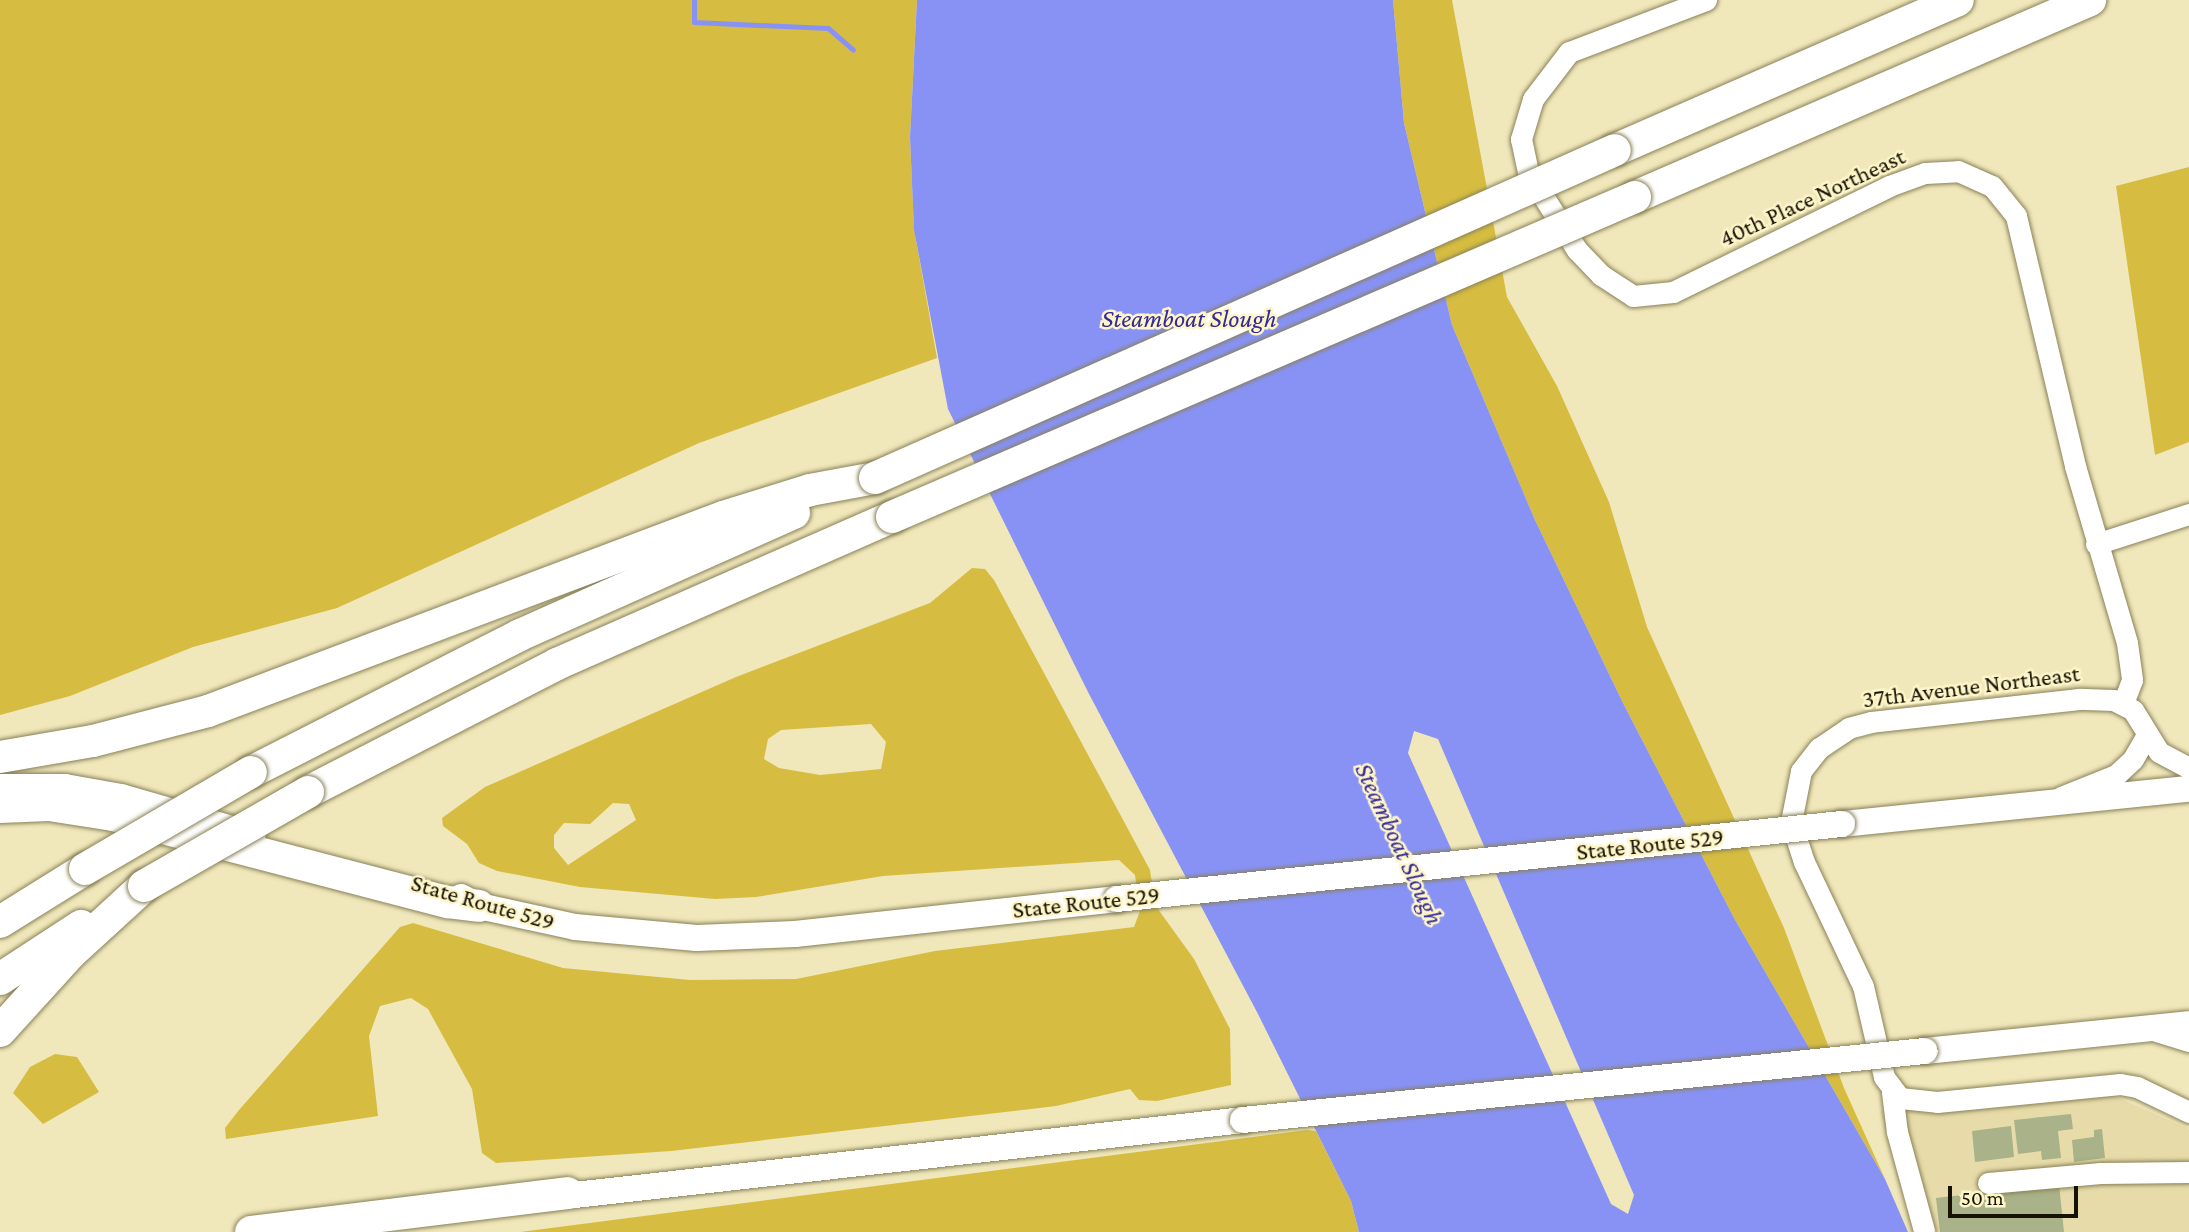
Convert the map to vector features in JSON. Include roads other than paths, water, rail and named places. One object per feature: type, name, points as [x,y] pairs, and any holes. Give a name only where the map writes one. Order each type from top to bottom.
[{"type":"highway","points":[[0,922],[251,772],[520,635],[1958,0]]},
{"type":"highway","points":[[0,979],[144,886],[308,792],[557,664],[2090,0]]},
{"type":"highway","points":[[0,757],[147,729],[279,686],[723,517],[810,490],[875,478]]},
{"type":"highway","points":[[0,807],[50,805],[113,815],[448,902],[479,906]]},
{"type":"highway","points":[[0,1031],[71,953],[144,886]]},
{"type":"highway","points":[[251,1232],[568,1193]]},
{"type":"main road","name":"State Route 529","points":[[0,787],[65,787],[121,797],[451,892],[479,906],[575,927],[697,938],[796,934],[2189,789]]},
{"type":"main road","points":[[360,1232],[568,1193],[1243,1120],[2189,1024]]},
{"type":"street","name":"40th Place Northeast","points":[[1706,0],[1569,52],[1533,99],[1521,139],[1528,172],[1577,250],[1601,275],[1633,296],[1672,292],[1889,186],[1924,173],[1958,171],[1992,186],[2016,216],[2075,466],[2127,643],[2132,680],[2123,703]]},
{"type":"street","points":[[2096,544],[2189,514]]},
{"type":"street","name":"37th Avenue Northeast","points":[[1892,1092],[1884,1077],[1863,986],[1796,841],[1792,801],[1801,771],[1835,736],[1871,722],[2098,698],[2123,703]]},
{"type":"street","points":[[2123,703],[2133,710],[2164,757],[2189,768]]},
{"type":"street","points":[[2045,803],[2116,775],[2133,759],[2147,735]]},
{"type":"street","points":[[2147,1028],[2189,1041]]},
{"type":"street","points":[[1892,1092],[1913,1102],[1937,1102],[2120,1084],[2137,1087],[2189,1112]]},
{"type":"street","points":[[1892,1092],[1897,1132],[1924,1231]]},
{"type":"street","points":[[1988,1183],[2101,1173],[2189,1172]]},
{"type":"water","name":"Steamboat Slough","points":[[917,0],[1393,0],[1404,123],[1452,325],[1535,520],[1623,703],[1734,918],[1885,1179],[1908,1232],[1359,1232],[1351,1201],[1258,1014],[1088,692],[948,409],[914,230],[910,137]]},
{"type":"waterway","points":[[694,0],[694,22],[828,28],[853,50]]}]
